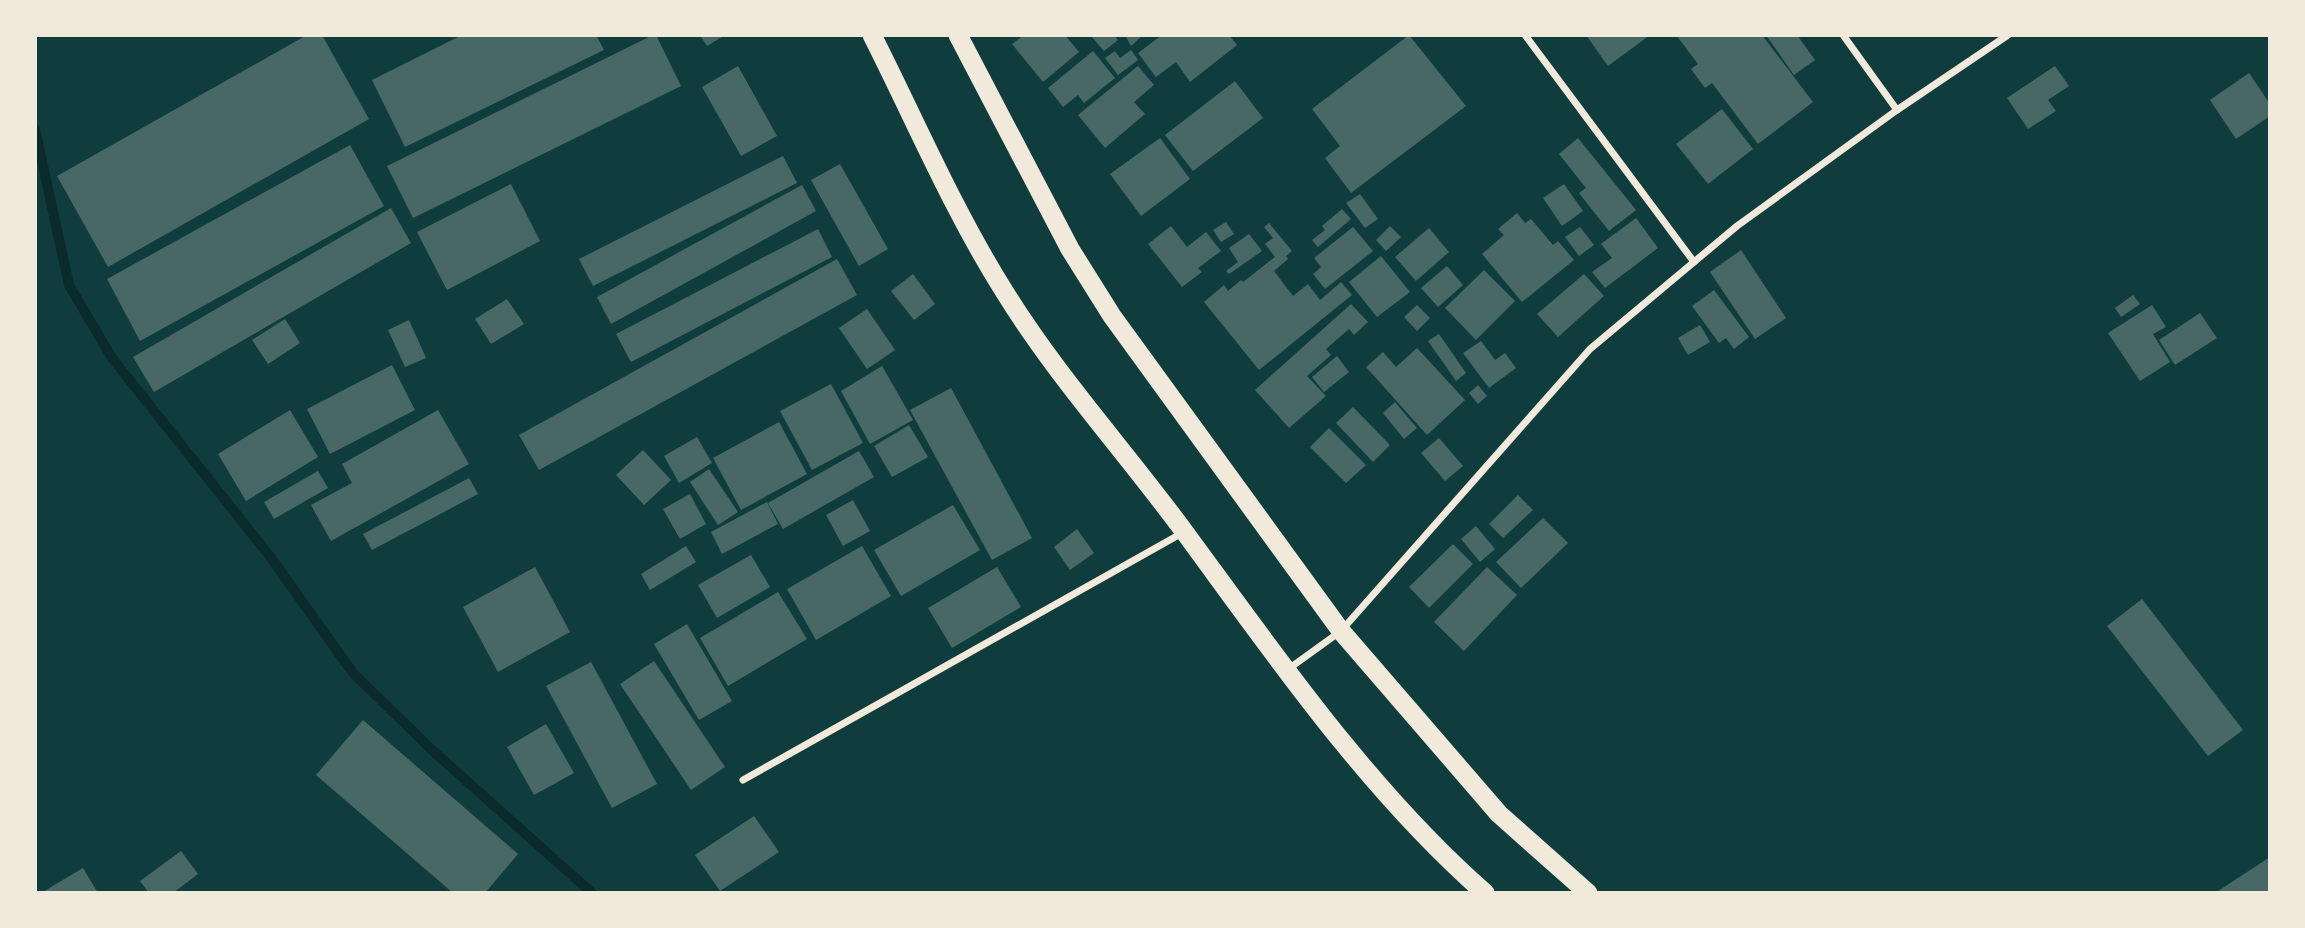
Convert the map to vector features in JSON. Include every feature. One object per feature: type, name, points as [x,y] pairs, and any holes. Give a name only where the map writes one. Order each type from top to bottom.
[{"type":"highway","points":[[872,35],[1002,289],[1041,347],[1185,532],[1285,672],[1443,856],[1485,893]]},
{"type":"highway","points":[[958,35],[1070,249],[1112,316],[1341,631],[1499,814],[1588,893]]},
{"type":"street","points":[[1525,35],[1694,262]]},
{"type":"street","points":[[1843,35],[1897,110]]},
{"type":"street","points":[[1285,672],[1341,631],[1590,349],[1737,226],[1897,110],[2008,35]]},
{"type":"street","points":[[743,780],[1185,532]]},
{"type":"building","points":[[307,35],[322,35],[369,119],[108,267],[57,176]]},
{"type":"building","points":[[462,35],[596,35],[604,50],[405,147],[372,80]]},
{"type":"building","points":[[656,35],[681,86],[413,218],[387,166]]},
{"type":"building","points":[[700,35],[725,35],[707,46]]},
{"type":"building","points":[[1024,35],[1065,35],[1079,52],[1043,82],[1012,44]]},
{"type":"building","points":[[1114,35],[1118,40],[1104,51],[1092,37]]},
{"type":"building","points":[[1125,35],[1143,35],[1131,46]]},
{"type":"building","points":[[1162,35],[1229,35],[1237,45],[1190,82],[1176,62],[1156,77],[1138,53]]},
{"type":"building","points":[[1409,35],[1466,106],[1351,193],[1325,158],[1340,146],[1312,109]]},
{"type":"building","points":[[1586,35],[1650,35],[1608,66]]},
{"type":"building","points":[[1676,35],[1762,35],[1813,102],[1758,144],[1712,83],[1705,88],[1691,69],[1698,64]]},
{"type":"building","points":[[1766,35],[1797,35],[1815,60],[1794,75]]},
{"type":"building","points":[[1131,50],[1138,60],[1118,75],[1105,58],[1115,51],[1120,58]]},
{"type":"building","points":[[1093,51],[1115,78],[1084,103],[1078,95],[1063,107],[1048,88]]},
{"type":"building","points":[[738,66],[777,136],[741,156],[702,87]]},
{"type":"building","points":[[1138,66],[1154,85],[1134,102],[1145,114],[1105,148],[1078,115]]},
{"type":"building","points":[[2055,66],[2069,86],[2048,100],[2056,111],[2028,129],[2007,98]]},
{"type":"building","points":[[2249,73],[2270,104],[2270,116],[2236,139],[2210,100]]},
{"type":"building","points":[[1235,81],[1263,118],[1193,171],[1165,135]]},
{"type":"building","points":[[1722,109],[1753,149],[1708,184],[1676,144]]},
{"type":"building","points":[[1160,138],[1190,179],[1141,216],[1110,174]]},
{"type":"building","points":[[1578,138],[1636,210],[1609,231],[1579,193],[1586,188],[1559,154]]},
{"type":"building","points":[[350,145],[384,206],[140,341],[107,279]]},
{"type":"building","points":[[783,156],[797,183],[593,286],[579,259]]},
{"type":"building","points":[[840,164],[888,249],[859,266],[811,180]]},
{"type":"building","points":[[511,184],[540,241],[447,290],[417,232]]},
{"type":"building","points":[[1564,184],[1583,211],[1562,226],[1543,198]]},
{"type":"building","points":[[802,185],[816,211],[611,324],[597,297]]},
{"type":"building","points":[[1360,194],[1378,219],[1365,228],[1346,203]]},
{"type":"building","points":[[391,208],[411,243],[154,392],[133,357]]},
{"type":"building","points":[[1342,209],[1351,219],[1318,247],[1312,240],[1325,230],[1322,226]]},
{"type":"building","points":[[1517,213],[1525,223],[1531,219],[1553,245],[1558,241],[1574,260],[1522,302],[1482,254],[1504,235],[1498,229]]},
{"type":"building","points":[[1636,218],[1658,248],[1605,288],[1592,272],[1612,258],[1601,244]]},
{"type":"building","points":[[1226,222],[1234,234],[1221,242],[1213,230]]},
{"type":"building","points":[[1269,223],[1292,251],[1286,256],[1288,259],[1274,271],[1293,296],[1308,284],[1320,300],[1341,282],[1352,295],[1259,370],[1204,302],[1224,285],[1228,291],[1241,280],[1243,282],[1275,257],[1265,244],[1273,238],[1264,227]]},
{"type":"building","points":[[1171,226],[1187,247],[1206,232],[1221,251],[1198,268],[1202,272],[1182,287],[1148,244]]},
{"type":"building","points":[[1390,226],[1401,237],[1386,251],[1376,240]]},
{"type":"building","points":[[1353,227],[1373,251],[1325,289],[1313,274],[1321,267],[1314,258]]},
{"type":"building","points":[[1580,227],[1594,245],[1579,256],[1565,237]]},
{"type":"building","points":[[1429,228],[1449,252],[1416,281],[1395,257]]},
{"type":"building","points":[[818,229],[832,257],[631,362],[616,334]]},
{"type":"building","points":[[1249,234],[1262,251],[1229,274],[1226,271],[1238,262],[1229,248]]},
{"type":"building","points":[[1741,250],[1786,318],[1755,339],[1710,272]]},
{"type":"building","points":[[1381,256],[1410,292],[1377,317],[1349,282]]},
{"type":"building","points":[[837,259],[857,295],[539,470],[519,435]]},
{"type":"building","points":[[1447,266],[1463,285],[1438,307],[1421,288]]},
{"type":"building","points":[[1484,270],[1515,301],[1476,340],[1445,308]]},
{"type":"building","points":[[913,274],[935,304],[914,320],[891,291]]},
{"type":"building","points":[[1584,274],[1604,296],[1558,337],[1537,314]]},
{"type":"building","points":[[1714,290],[1749,337],[1734,349],[1726,338],[1719,343],[1692,306]]},
{"type":"building","points":[[2133,295],[2140,304],[2121,317],[2115,308]]},
{"type":"building","points":[[507,299],[524,324],[491,344],[475,319]]},
{"type":"building","points":[[1351,304],[1368,322],[1354,335],[1349,329],[1326,349],[1331,355],[1307,376],[1326,396],[1289,428],[1255,390]]},
{"type":"building","points":[[1417,305],[1430,318],[1417,331],[1404,317]]},
{"type":"building","points":[[2152,305],[2166,327],[2153,334],[2170,362],[2140,381],[2108,333]]},
{"type":"building","points":[[867,309],[895,350],[867,369],[839,328]]},
{"type":"building","points":[[2200,313],[2217,338],[2175,365],[2159,340]]},
{"type":"building","points":[[285,319],[300,343],[268,364],[252,340]]},
{"type":"building","points":[[409,320],[426,358],[405,367],[388,330]]},
{"type":"building","points":[[1700,325],[1710,342],[1688,355],[1678,338]]},
{"type":"building","points":[[1439,334],[1466,373],[1456,381],[1428,341]]},
{"type":"building","points":[[1481,341],[1495,360],[1505,353],[1516,368],[1489,388],[1463,353]]},
{"type":"building","points":[[1417,348],[1465,400],[1427,435],[1366,367],[1383,352],[1396,367]]},
{"type":"building","points":[[1337,356],[1349,372],[1324,392],[1312,377]]},
{"type":"building","points":[[392,365],[415,410],[330,454],[307,409]]},
{"type":"building","points":[[882,366],[913,420],[870,444],[841,391]]},
{"type":"building","points":[[831,384],[863,443],[812,470],[780,411]]},
{"type":"building","points":[[1478,385],[1487,396],[1478,404],[1469,393]]},
{"type":"building","points":[[951,388],[1032,538],[992,560],[910,410]]},
{"type":"building","points":[[1395,402],[1417,428],[1404,439],[1383,413]]},
{"type":"building","points":[[1353,407],[1390,445],[1373,462],[1336,423]]},
{"type":"building","points":[[290,410],[318,457],[246,501],[218,454]]},
{"type":"building","points":[[438,410],[469,464],[331,541],[311,505],[352,483],[342,464]]},
{"type":"building","points":[[779,422],[807,474],[741,510],[713,458]]},
{"type":"building","points":[[909,425],[928,457],[892,477],[874,446]]},
{"type":"building","points":[[1329,428],[1366,465],[1346,483],[1310,447]]},
{"type":"building","points":[[697,437],[712,463],[679,483],[664,456]]},
{"type":"building","points":[[1439,438],[1463,466],[1445,481],[1421,453]]},
{"type":"building","points":[[643,450],[671,480],[644,505],[616,475]]},
{"type":"building","points":[[859,451],[874,477],[783,529],[768,503]]},
{"type":"building","points":[[709,469],[738,512],[718,525],[690,482]]},
{"type":"building","points":[[318,471],[328,488],[274,519],[264,502]]},
{"type":"building","points":[[469,478],[478,494],[372,550],[363,534]]},
{"type":"building","points":[[690,494],[706,524],[680,539],[663,509]]},
{"type":"building","points":[[1518,495],[1533,510],[1503,538],[1489,524]]},
{"type":"building","points":[[853,500],[870,531],[843,546],[826,515]]},
{"type":"building","points":[[767,502],[778,524],[722,554],[711,532]]},
{"type":"building","points":[[953,505],[980,550],[901,596],[874,550]]},
{"type":"building","points":[[1543,518],[1568,543],[1521,588],[1496,562]]},
{"type":"building","points":[[1476,526],[1495,549],[1480,562],[1461,539]]},
{"type":"building","points":[[1077,529],[1094,553],[1070,570],[1054,547]]},
{"type":"building","points":[[1453,544],[1473,564],[1429,608],[1409,587]]},
{"type":"building","points":[[686,546],[696,562],[650,590],[641,574]]},
{"type":"building","points":[[862,546],[891,596],[816,640],[787,589]]},
{"type":"building","points":[[751,555],[770,587],[717,618],[698,585]]},
{"type":"building","points":[[535,567],[570,632],[498,672],[463,607]]},
{"type":"building","points":[[997,567],[1021,607],[952,648],[928,608]]},
{"type":"building","points":[[1487,567],[1517,595],[1464,651],[1434,622]]},
{"type":"building","points":[[778,592],[807,639],[728,686],[700,638]]},
{"type":"building","points":[[2142,599],[2243,730],[2208,756],[2107,626]]},
{"type":"building","points":[[687,624],[732,701],[699,720],[654,644]]},
{"type":"building","points":[[654,661],[725,767],[691,790],[620,684]]},
{"type":"building","points":[[591,662],[657,784],[612,808],[546,686]]},
{"type":"building","points":[[363,720],[518,854],[485,893],[453,893],[316,775]]},
{"type":"building","points":[[546,724],[574,773],[534,795],[507,747]]},
{"type":"building","points":[[754,816],[779,852],[720,891],[695,855]]},
{"type":"building","points":[[181,851],[198,874],[173,893],[149,893],[140,881]]},
{"type":"building","points":[[2270,857],[2270,893],[2215,893]]},
{"type":"building","points":[[83,868],[98,893],[41,893]]},
{"type":"waterway","points":[[35,129],[69,285],[112,358],[269,555],[353,673],[432,750],[592,893]]}]
